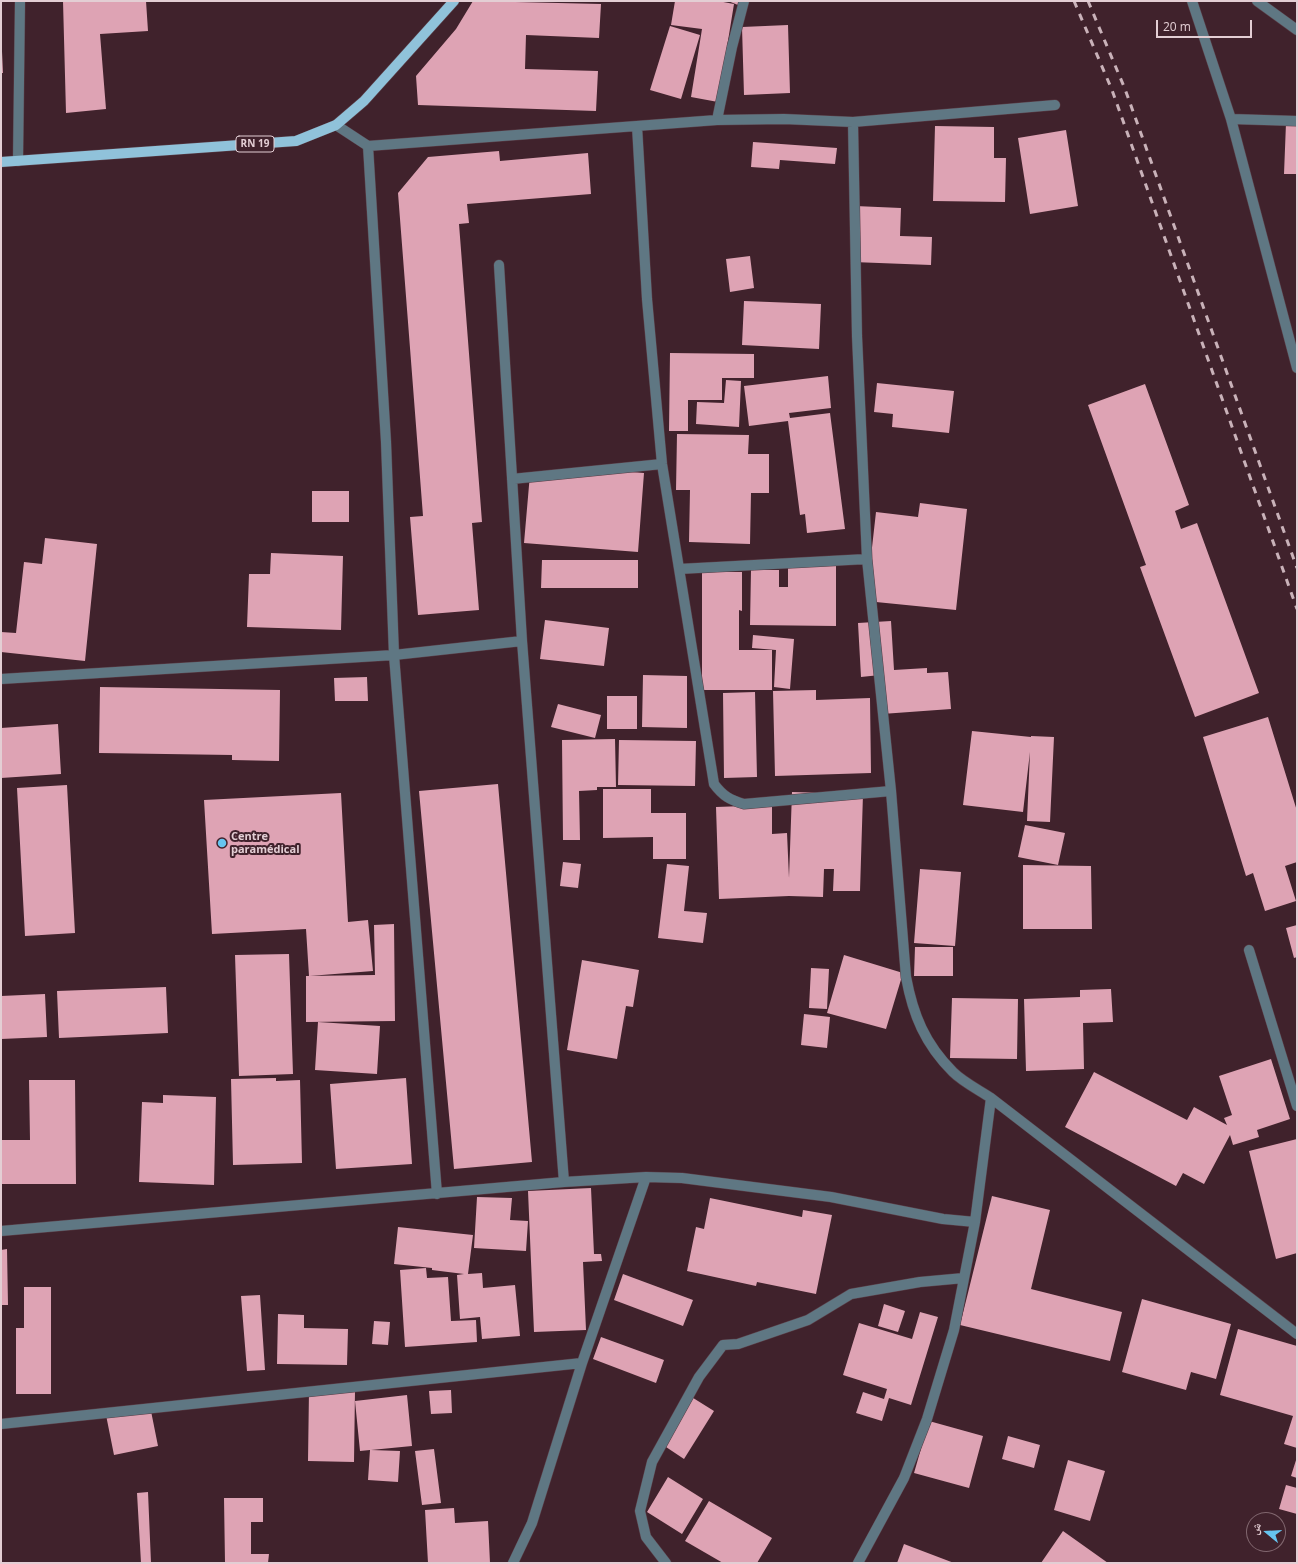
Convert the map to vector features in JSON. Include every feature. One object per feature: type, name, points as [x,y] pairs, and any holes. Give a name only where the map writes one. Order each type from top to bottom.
[{"type":"main road","name":"RN 19","points":[[1,162],[296,140],[336,125],[364,100],[454,1]]},
{"type":"street","points":[[18,161],[20,1]]},
{"type":"street","points":[[717,120],[732,47],[744,1]]},
{"type":"street","points":[[1192,1],[1231,119],[1297,368]]},
{"type":"street","points":[[1257,1],[1297,30]]},
{"type":"street","points":[[336,125],[368,146],[717,120],[784,119],[854,122],[1055,105]]},
{"type":"street","points":[[1231,119],[1297,121]]},
{"type":"street","points":[[854,122],[857,336],[866,559],[891,791],[906,977],[910,1000],[920,1029],[953,1073],[991,1098],[1297,1334]]},
{"type":"street","points":[[636,126],[647,298],[662,464],[714,784],[723,796],[732,801],[744,804],[891,791]]},
{"type":"street","points":[[368,146],[386,442],[394,655],[437,1194]]},
{"type":"street","points":[[499,265],[522,641],[564,1182]]},
{"type":"street","points":[[512,479],[662,464]]},
{"type":"street","points":[[679,569],[866,559]]},
{"type":"street","points":[[1,679],[394,655],[522,641]]},
{"type":"street","points":[[1249,950],[1297,1106]]},
{"type":"street","points":[[858,1563],[904,1478],[927,1419],[954,1330],[975,1222],[991,1098]]},
{"type":"street","points":[[512,1563],[532,1523],[582,1363],[646,1177]]},
{"type":"street","points":[[1,1231],[564,1182],[646,1177],[682,1178],[831,1197],[943,1219],[975,1222]]},
{"type":"street","points":[[666,1563],[646,1537],[640,1512],[652,1462],[699,1377],[723,1345],[738,1344],[808,1320],[851,1294],[920,1282],[964,1278]]},
{"type":"street","points":[[1,1424],[582,1363]]},
{"type":"building","points":[[63,1],[146,1],[148,31],[100,34],[106,109],[66,113]]},
{"type":"building","points":[[473,1],[601,4],[599,38],[526,35],[525,69],[598,71],[596,111],[418,105],[416,76],[456,29]]},
{"type":"building","points":[[675,1],[718,1],[734,4],[718,102],[691,97],[702,29],[671,25]]},
{"type":"building","points":[[728,1],[739,1],[738,5]]},
{"type":"building","points":[[788,25],[790,93],[744,95],[742,27]]},
{"type":"building","points":[[670,26],[700,35],[681,99],[650,90]]},
{"type":"building","points":[[1,30],[3,73],[1,73]]},
{"type":"building","points":[[1286,123],[1297,123],[1297,174],[1284,174]]},
{"type":"building","points":[[935,126],[994,127],[994,158],[1006,158],[1005,202],[933,201]]},
{"type":"building","points":[[1066,130],[1078,206],[1030,214],[1018,138]]},
{"type":"building","points":[[753,142],[837,148],[835,164],[780,160],[779,169],[751,167]]},
{"type":"building","points":[[499,151],[500,161],[588,153],[591,194],[467,204],[469,223],[459,224],[482,522],[472,523],[479,610],[418,615],[410,517],[423,516],[398,193],[428,157]]},
{"type":"building","points":[[855,206],[901,208],[900,236],[932,237],[931,265],[853,262]]},
{"type":"building","points":[[750,256],[754,288],[730,292],[726,259]]},
{"type":"building","points":[[744,301],[821,304],[819,349],[742,345]]},
{"type":"building","points":[[670,353],[754,354],[754,378],[722,378],[722,400],[688,400],[688,431],[669,431]]},
{"type":"building","points":[[828,376],[831,408],[789,413],[790,418],[830,413],[845,529],[807,533],[805,514],[800,515],[788,421],[749,426],[744,386]]},
{"type":"building","points":[[726,380],[741,381],[739,427],[696,424],[697,402],[724,403]]},
{"type":"building","points":[[877,383],[954,391],[949,433],[892,427],[893,414],[874,412]]},
{"type":"building","points":[[1145,384],[1189,505],[1175,511],[1181,529],[1197,523],[1259,693],[1195,717],[1140,567],[1146,565],[1088,405]]},
{"type":"building","points":[[677,434],[749,435],[748,454],[769,454],[769,493],[751,493],[750,544],[689,542],[690,490],[676,490]]},
{"type":"building","points":[[576,468],[644,473],[638,552],[524,543],[530,474]]},
{"type":"building","points":[[312,491],[349,491],[349,522],[312,522]]},
{"type":"building","points":[[920,503],[967,509],[956,610],[866,601],[876,512],[918,517]]},
{"type":"building","points":[[45,538],[97,544],[85,661],[1,652],[1,632],[16,633],[24,562],[42,564]]},
{"type":"building","points":[[271,553],[343,556],[341,630],[247,627],[249,574],[270,574]]},
{"type":"building","points":[[542,560],[638,560],[638,588],[541,588]]},
{"type":"building","points":[[788,561],[836,562],[836,626],[750,625],[751,570],[779,570],[779,587],[788,587]]},
{"type":"building","points":[[702,572],[742,572],[742,611],[739,610],[739,650],[772,650],[772,690],[702,690]]},
{"type":"building","points":[[545,620],[609,628],[604,666],[540,659]]},
{"type":"building","points":[[891,621],[894,670],[927,668],[927,673],[948,672],[951,709],[882,714],[880,675],[861,677],[858,623]]},
{"type":"building","points":[[753,635],[794,639],[790,689],[774,687],[776,650],[752,648]]},
{"type":"building","points":[[643,675],[687,676],[687,728],[642,727]]},
{"type":"building","points":[[367,677],[368,701],[335,701],[334,678]]},
{"type":"building","points":[[100,687],[280,690],[279,761],[232,760],[232,755],[99,753]]},
{"type":"building","points":[[816,690],[816,700],[870,698],[871,773],[775,776],[773,691]]},
{"type":"building","points":[[755,692],[757,777],[724,778],[723,693]]},
{"type":"building","points":[[607,696],[637,696],[637,729],[607,729]]},
{"type":"building","points":[[558,704],[601,715],[595,738],[551,727]]},
{"type":"building","points":[[1268,717],[1297,811],[1297,862],[1285,866],[1296,901],[1265,911],[1253,873],[1246,876],[1203,737]]},
{"type":"building","points":[[58,724],[61,774],[1,778],[1,728]]},
{"type":"building","points":[[972,731],[1031,737],[1054,737],[1050,822],[1027,821],[1030,752],[1023,812],[963,805]]},
{"type":"building","points":[[615,739],[616,787],[597,787],[597,790],[579,791],[580,840],[563,840],[562,740]]},
{"type":"building","points":[[619,740],[696,741],[695,786],[618,785]]},
{"type":"building","points":[[498,784],[532,1162],[454,1169],[419,791]]},
{"type":"building","points":[[67,785],[75,933],[25,936],[17,788]]},
{"type":"building","points":[[603,789],[651,789],[651,813],[686,813],[686,859],[653,859],[653,837],[603,838]]},
{"type":"building","points":[[792,792],[863,794],[860,891],[833,891],[834,869],[824,869],[823,897],[789,896],[719,899],[716,807],[772,805],[772,834],[787,833],[789,878]]},
{"type":"building","points":[[341,793],[348,922],[368,920],[373,971],[309,976],[306,929],[212,934],[204,800]]},
{"type":"building","points":[[1025,825],[1065,833],[1058,865],[1018,857]]},
{"type":"building","points":[[563,862],[581,864],[578,888],[560,886]]},
{"type":"building","points":[[667,864],[689,866],[684,911],[707,913],[703,943],[658,938]]},
{"type":"building","points":[[1023,865],[1091,866],[1092,929],[1023,929]]},
{"type":"building","points":[[920,869],[961,872],[955,946],[914,943]]},
{"type":"building","points":[[394,924],[395,1021],[306,1022],[306,976],[375,975],[374,925]]},
{"type":"building","points":[[1297,925],[1297,957],[1294,958],[1286,928]]},
{"type":"building","points":[[915,947],[953,947],[953,976],[914,976]]},
{"type":"building","points":[[289,954],[293,1074],[239,1076],[235,955]]},
{"type":"building","points":[[844,955],[903,973],[886,1029],[827,1013]]},
{"type":"building","points":[[582,960],[639,970],[633,1007],[626,1006],[617,1059],[567,1050]]},
{"type":"building","points":[[811,968],[829,969],[827,1009],[809,1008]]},
{"type":"building","points":[[166,987],[168,1033],[59,1038],[57,991]]},
{"type":"building","points":[[1111,989],[1113,1022],[1083,1023],[1084,1069],[1026,1071],[1024,999],[1080,997],[1080,990]]},
{"type":"building","points":[[45,994],[47,1037],[1,1039],[1,996]]},
{"type":"building","points":[[952,998],[1018,999],[1017,1059],[950,1058]]},
{"type":"building","points":[[804,1014],[830,1017],[827,1048],[801,1045]]},
{"type":"building","points":[[318,1022],[380,1026],[377,1074],[315,1070]]},
{"type":"building","points":[[1271,1059],[1290,1119],[1257,1130],[1259,1137],[1233,1145],[1230,1135],[1204,1184],[1183,1173],[1176,1186],[1065,1127],[1094,1072],[1187,1120],[1194,1107],[1227,1125],[1224,1118],[1232,1115],[1219,1076]]},
{"type":"building","points":[[276,1078],[276,1081],[300,1080],[302,1163],[233,1165],[231,1079]]},
{"type":"building","points":[[406,1078],[412,1164],[336,1169],[330,1084]]},
{"type":"building","points":[[29,1080],[75,1080],[76,1184],[1,1184],[1,1140],[30,1140]]},
{"type":"building","points":[[163,1095],[216,1097],[214,1185],[139,1182],[142,1102],[163,1103]]},
{"type":"building","points":[[1297,1139],[1297,1253],[1276,1259],[1249,1151]]},
{"type":"building","points":[[591,1188],[594,1254],[601,1254],[602,1261],[583,1262],[586,1330],[534,1332],[528,1191]]},
{"type":"building","points":[[992,1196],[1050,1210],[1031,1289],[1122,1312],[1110,1361],[960,1325]]},
{"type":"building","points":[[477,1197],[512,1198],[510,1220],[528,1221],[526,1251],[474,1248]]},
{"type":"building","points":[[710,1198],[802,1217],[803,1210],[832,1215],[816,1294],[757,1282],[756,1286],[687,1271],[696,1227],[704,1229]]},
{"type":"building","points":[[398,1227],[473,1235],[468,1274],[482,1273],[483,1288],[515,1285],[520,1336],[482,1339],[480,1317],[460,1319],[457,1275],[464,1274],[432,1270],[432,1268],[394,1264]]},
{"type":"building","points":[[7,1249],[8,1305],[1,1305],[1,1250]]},
{"type":"building","points":[[426,1268],[427,1278],[448,1277],[451,1321],[476,1320],[477,1342],[405,1347],[400,1270]]},
{"type":"building","points":[[623,1274],[693,1300],[683,1326],[614,1300]]},
{"type":"building","points":[[24,1287],[51,1287],[51,1394],[16,1394],[16,1328],[24,1328]]},
{"type":"building","points":[[260,1295],[265,1370],[247,1371],[241,1296]]},
{"type":"building","points":[[1142,1299],[1231,1324],[1216,1379],[1191,1372],[1186,1390],[1122,1372]]},
{"type":"building","points":[[884,1304],[905,1311],[898,1332],[878,1326]]},
{"type":"building","points":[[920,1312],[938,1317],[911,1405],[889,1398],[882,1421],[856,1413],[863,1392],[884,1399],[887,1389],[843,1375],[859,1323],[912,1339]]},
{"type":"building","points":[[278,1314],[304,1315],[304,1328],[348,1329],[347,1365],[277,1364]]},
{"type":"building","points":[[374,1321],[390,1322],[388,1345],[372,1344]]},
{"type":"building","points":[[1238,1329],[1297,1346],[1297,1448],[1284,1444],[1293,1416],[1220,1395]]},
{"type":"building","points":[[601,1337],[664,1360],[656,1383],[593,1359]]},
{"type":"building","points":[[309,1390],[355,1391],[354,1462],[308,1461]]},
{"type":"building","points":[[451,1390],[452,1413],[431,1414],[429,1391]]},
{"type":"building","points":[[407,1395],[412,1446],[371,1450],[400,1451],[398,1482],[368,1480],[370,1450],[360,1451],[355,1401]]},
{"type":"building","points":[[690,1396],[714,1411],[684,1459],[660,1443]]},
{"type":"building","points":[[150,1406],[158,1446],[114,1455],[106,1415]]},
{"type":"building","points":[[929,1421],[983,1436],[969,1488],[914,1473]]},
{"type":"building","points":[[1008,1436],[1040,1445],[1034,1468],[1002,1459]]},
{"type":"building","points":[[434,1449],[441,1503],[422,1505],[415,1451]]},
{"type":"building","points":[[1297,1457],[1297,1478],[1291,1476]]},
{"type":"building","points":[[1068,1460],[1105,1471],[1090,1521],[1054,1510]]},
{"type":"building","points":[[668,1477],[703,1499],[682,1534],[647,1512]]},
{"type":"building","points":[[1286,1485],[1297,1488],[1297,1514],[1279,1509]]},
{"type":"building","points":[[148,1492],[151,1563],[141,1563],[137,1493]]},
{"type":"building","points":[[224,1498],[263,1498],[263,1522],[251,1522],[251,1554],[269,1554],[268,1563],[225,1563]]},
{"type":"building","points":[[709,1501],[772,1538],[757,1563],[723,1563],[685,1541]]},
{"type":"building","points":[[454,1508],[455,1523],[488,1521],[490,1563],[428,1563],[425,1510]]},
{"type":"building","points":[[1063,1531],[1108,1563],[1041,1563]]},
{"type":"building","points":[[904,1544],[954,1563],[897,1563]]},
{"type":"railway","points":[[1074,1],[1112,90],[1297,609]]},
{"type":"railway","points":[[1088,1],[1125,89],[1297,568]]},
{"type":"place","name":"Centre paramédical","points":[[222,843]]}]
